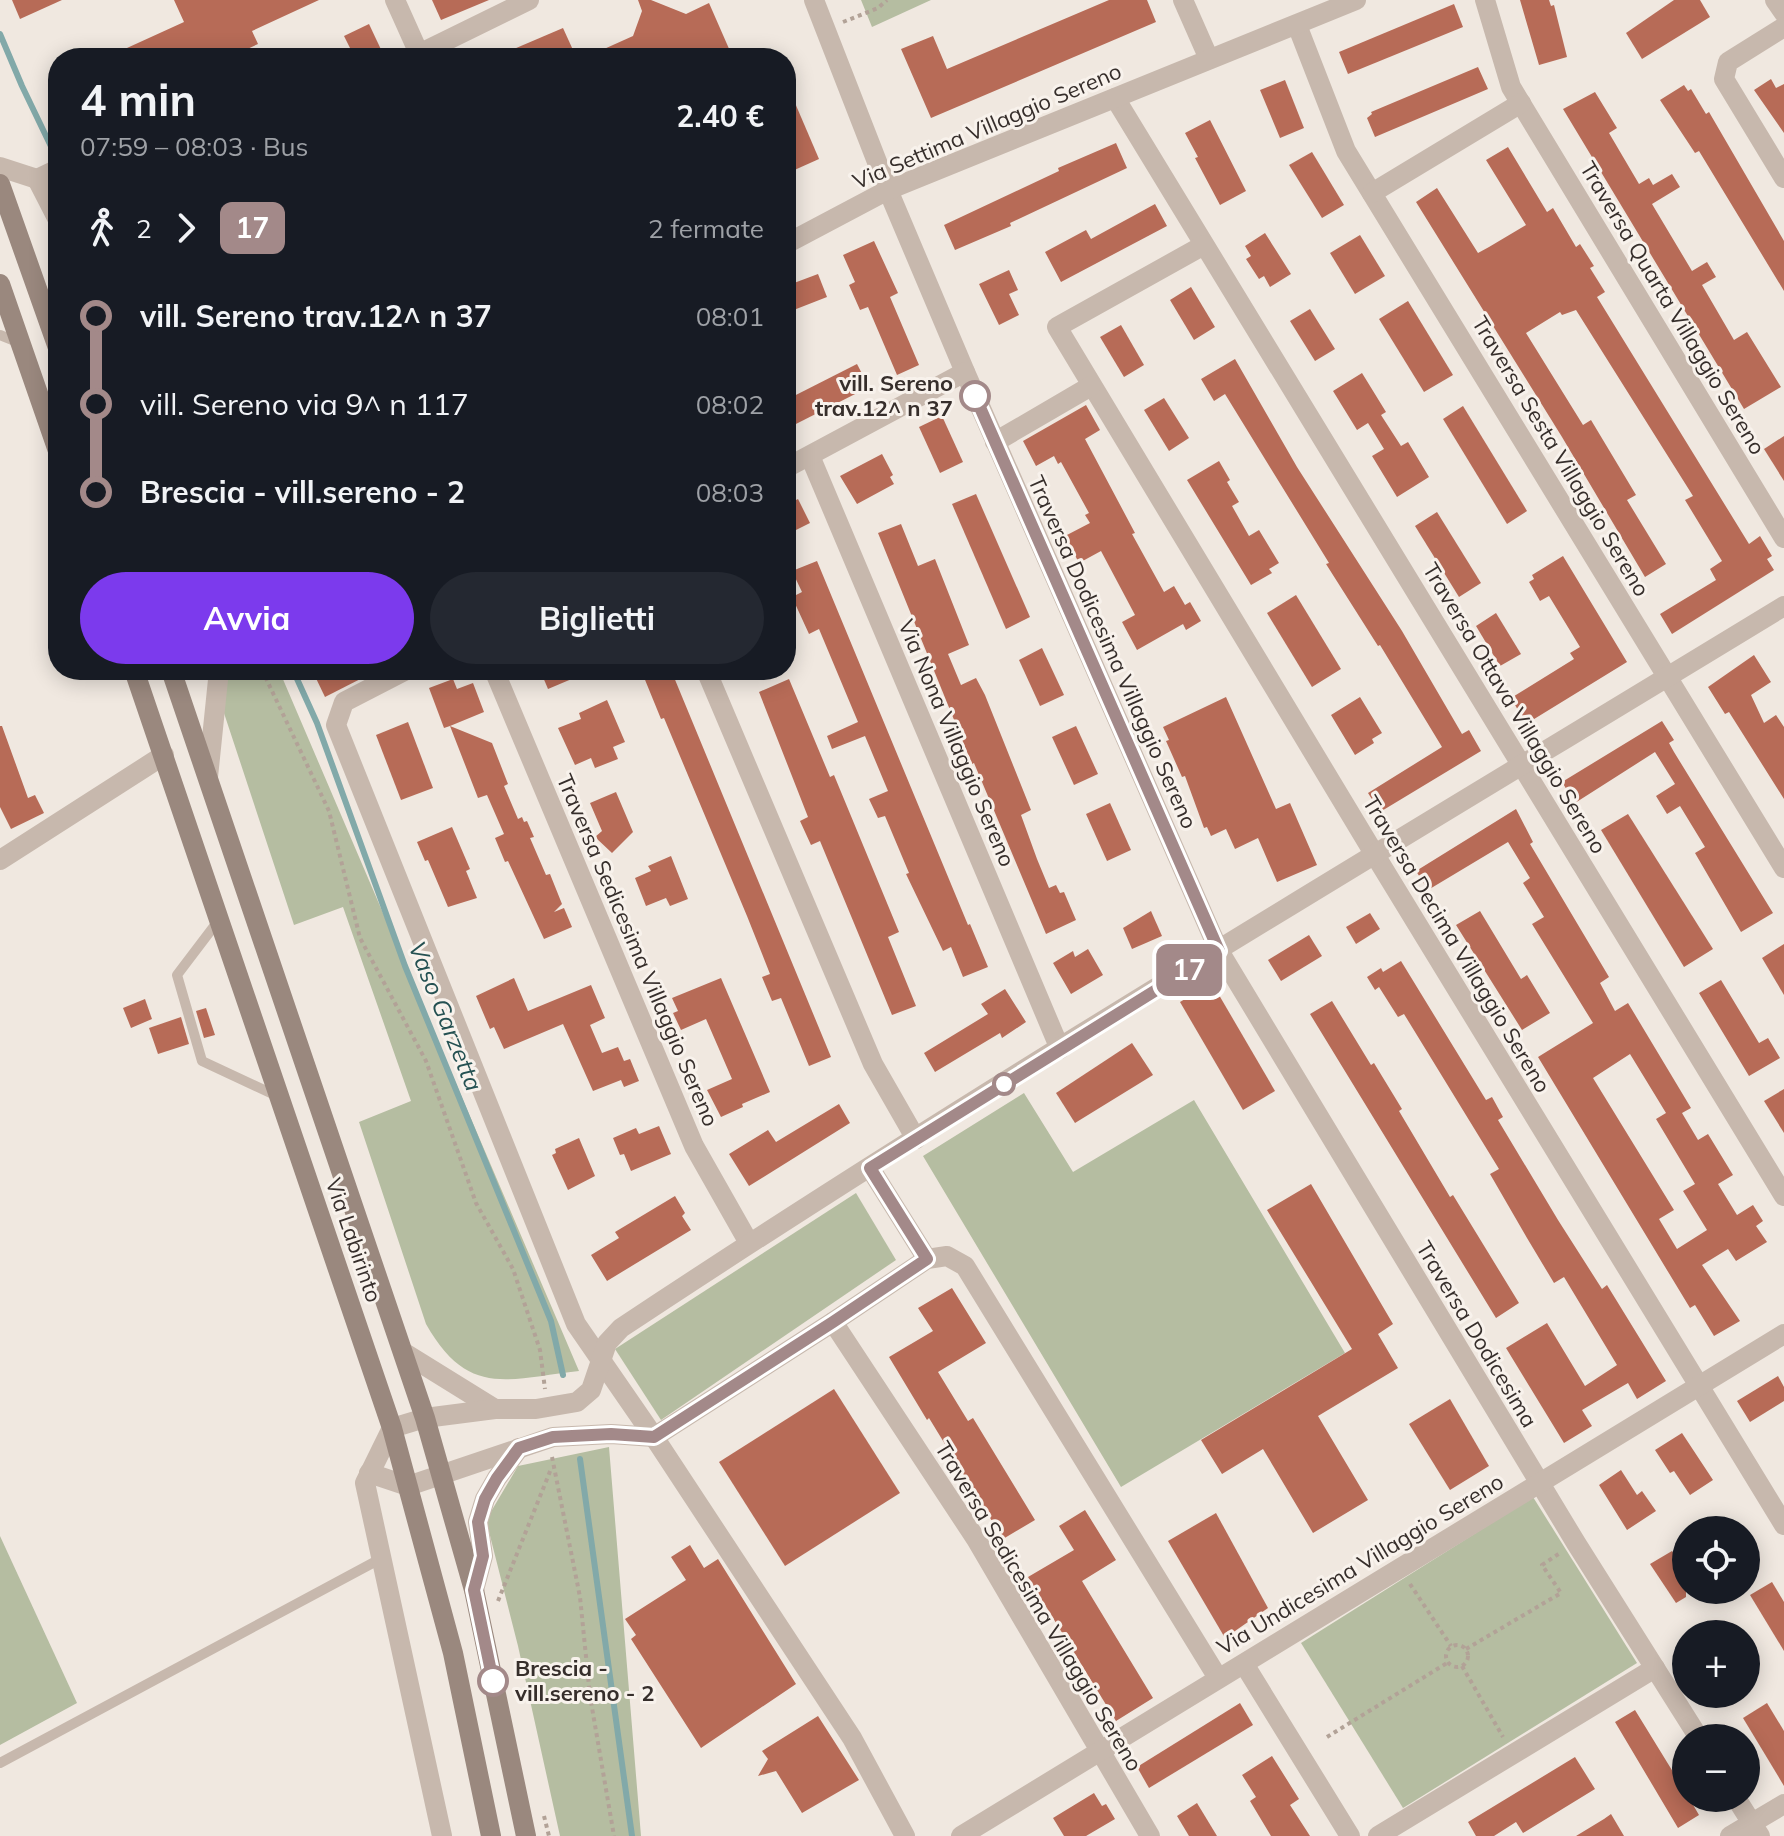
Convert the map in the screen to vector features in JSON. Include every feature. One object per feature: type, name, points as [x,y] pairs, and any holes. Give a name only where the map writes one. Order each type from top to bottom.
[{"type":"street","points":[[395,0],[416,48]]},
{"type":"street","points":[[436,48],[529,0]]},
{"type":"street","name":"Traversa Dodicesima Villaggio Sereno","points":[[814,0],[888,190],[965,372],[1219,951]]},
{"type":"street","points":[[1183,0],[1209,59]]},
{"type":"street","name":"Via Settima Villaggio Sereno","points":[[796,239],[888,190],[1356,0]]},
{"type":"street","name":"Traversa Quarta Villaggio Sereno","points":[[1485,0],[1511,87],[1784,538]]},
{"type":"street","points":[[1775,0],[1784,13]]},
{"type":"street","name":"Traversa Sesta Villaggio Sereno","points":[[1297,25],[1346,151],[1784,868]]},
{"type":"street","points":[[1784,27],[1728,62],[1724,79],[1784,178]]},
{"type":"street","name":"Traversa Ottava Villaggio Sereno","points":[[1115,98],[1784,1196]]},
{"type":"street","points":[[1372,193],[1521,103]]},
{"type":"street","points":[[0,167],[48,173]]},
{"type":"street","points":[[0,184],[48,320]]},
{"type":"street","name":"Traversa Decima Villaggio Sereno","points":[[1204,245],[1057,327],[1784,1525]]},
{"type":"street","points":[[0,284],[48,423]]},
{"type":"street","points":[[796,463],[965,372]]},
{"type":"street","points":[[995,442],[1091,386]]},
{"type":"street","name":"Via Nona Villaggio Sereno","points":[[810,456],[1060,1049]]},
{"type":"street","points":[[442,1836],[365,1483],[392,1428],[425,1418],[577,1402],[591,1390],[607,1343],[621,1328],[749,1243],[1521,764],[1784,606]]},
{"type":"street","name":"Via Labirinto","points":[[138,680],[392,1428],[453,1653],[491,1836]]},
{"type":"street","name":"Via Labirinto","points":[[174,680],[425,1418],[474,1590],[526,1836]]},
{"type":"street","points":[[208,777],[218,680]]},
{"type":"street","points":[[387,680],[344,702],[336,725],[576,1324],[852,1738],[905,1836]]},
{"type":"street","name":"Traversa Sedicesima Villaggio Sereno","points":[[498,680],[694,1146],[749,1243]]},
{"type":"street","points":[[710,680],[873,1064],[916,1139]]},
{"type":"street","points":[[0,860],[164,755]]},
{"type":"street","name":"Traversa Dodicesima","points":[[1219,951],[1539,1483],[1690,1724]]},
{"type":"street","points":[[870,1168],[927,1259]]},
{"type":"street","points":[[369,1473],[408,1486],[553,1437],[611,1434],[654,1437],[927,1259],[947,1256],[965,1266],[1218,1678]]},
{"type":"street","name":"Traversa Sedicesima Villaggio Sereno","points":[[833,1322],[976,1539],[1150,1836]]},
{"type":"street","name":"Via Undicesima Villaggio Sereno","points":[[961,1836],[1784,1334]]},
{"type":"street","points":[[403,1352],[495,1409]]},
{"type":"street","points":[[474,1590],[483,1556],[478,1522],[485,1499],[519,1448]]},
{"type":"street","points":[[1244,1664],[1350,1836]]},
{"type":"street","points":[[1378,1836],[1655,1668]]},
{"type":"street","points":[[1730,1836],[1756,1830],[1784,1804]]},
{"type":"street","points":[[1745,1812],[1756,1830]]},
{"type":"lane","points":[[0,335],[20,343]]},
{"type":"lane","points":[[220,920],[177,975],[202,1061],[280,1097]]},
{"type":"lane","points":[[0,1763],[383,1558]]},
{"type":"path","points":[[826,29],[878,8],[887,0]]},
{"type":"path","points":[[265,680],[329,811],[360,938],[426,1061],[476,1203],[513,1269],[540,1350],[548,1407]]},
{"type":"path","points":[[553,1437],[552,1466],[580,1597],[590,1696],[614,1836]]},
{"type":"path","points":[[495,1609],[552,1466]]},
{"type":"path","points":[[1466,1649],[1561,1593],[1542,1565],[1576,1543]]},
{"type":"path","points":[[1400,1568],[1451,1646]]},
{"type":"path","points":[[1459,1645],[1466,1649],[1468,1659],[1462,1666],[1454,1667],[1447,1663],[1446,1653],[1451,1646],[1459,1645]]},
{"type":"path","points":[[1327,1737],[1447,1663]]},
{"type":"path","points":[[1462,1666],[1513,1755]]},
{"type":"path","points":[[542,1806],[549,1836]]},
{"type":"green space","points":[[861,0],[931,0],[872,27]]},
{"type":"green space","points":[[223,680],[283,680],[579,1371],[510,1379],[474,1374],[442,1348],[426,1324],[359,1122],[411,1101],[343,907],[294,925],[221,704]]},
{"type":"green space","points":[[1024,1093],[1073,1172],[1194,1100],[1345,1353],[1121,1487],[923,1156]]},
{"type":"green space","points":[[856,1193],[896,1260],[661,1420],[615,1349]]},
{"type":"green space","points":[[609,1447],[641,1836],[560,1836],[518,1646],[486,1520],[518,1466]]},
{"type":"green space","points":[[1533,1497],[1637,1663],[1403,1808],[1301,1643]]},
{"type":"green space","points":[[0,1536],[77,1703],[0,1745]]},
{"type":"building","points":[[12,0],[62,0],[20,19]]},
{"type":"building","points":[[174,0],[319,0],[252,31],[258,44],[249,48],[127,48],[184,22]]},
{"type":"building","points":[[432,0],[489,0],[441,20]]},
{"type":"building","points":[[638,0],[651,0],[686,14],[709,3],[729,48],[606,48],[633,36],[642,11]]},
{"type":"building","points":[[1109,0],[1147,0],[1156,22],[931,118],[901,49],[933,36],[947,69]]},
{"type":"building","points":[[1520,0],[1549,0],[1551,6],[1554,5],[1567,57],[1539,65]]},
{"type":"building","points":[[1674,0],[1700,0],[1710,17],[1642,59],[1626,33]]},
{"type":"building","points":[[1454,4],[1463,27],[1348,74],[1339,52]]},
{"type":"building","points":[[369,24],[380,48],[350,48],[344,36]]},
{"type":"building","points":[[563,28],[572,48],[516,48]]},
{"type":"building","points":[[1478,67],[1488,89],[1375,137],[1367,118],[1371,112]]},
{"type":"building","points":[[1771,79],[1776,88],[1784,84],[1784,133],[1754,90]]},
{"type":"building","points":[[1285,80],[1304,128],[1280,138],[1260,90]]},
{"type":"building","points":[[1684,85],[1688,91],[1691,89],[1706,114],[1709,112],[1784,241],[1784,291],[1699,151],[1695,153],[1660,100]]},
{"type":"building","points":[[1595,92],[1617,128],[1609,133],[1639,184],[1649,178],[1653,185],[1672,174],[1680,187],[1652,204],[1692,271],[1707,262],[1716,277],[1702,285],[1734,340],[1747,332],[1781,387],[1744,409],[1563,109]]},
{"type":"building","points":[[796,105],[819,159],[796,169]]},
{"type":"building","points":[[1210,120],[1246,191],[1220,205],[1185,133]]},
{"type":"building","points":[[1116,143],[1127,168],[1010,223],[1011,226],[955,250],[944,225]]},
{"type":"building","points":[[1508,147],[1547,212],[1553,208],[1576,247],[1580,244],[1594,266],[1590,268],[1605,292],[1597,297],[1749,544],[1760,536],[1772,556],[1767,559],[1774,570],[1672,634],[1660,614],[1716,580],[1710,569],[1722,561],[1685,500],[1693,496],[1576,310],[1562,315],[1560,312],[1526,333],[1583,425],[1591,420],[1636,495],[1627,500],[1666,564],[1645,577],[1416,202],[1437,188],[1478,253],[1526,225],[1486,160]]},
{"type":"building","points":[[1312,152],[1344,205],[1322,218],[1289,165]]},
{"type":"building","points":[[1155,204],[1167,226],[1061,282],[1045,252],[1086,230],[1091,239]]},
{"type":"building","points":[[1265,233],[1291,274],[1270,287],[1264,276],[1259,279],[1246,259],[1251,256],[1245,246]]},
{"type":"building","points":[[1360,235],[1385,276],[1355,294],[1330,253]]},
{"type":"building","points":[[874,241],[898,293],[890,297],[919,365],[897,375],[868,307],[860,310],[849,285],[855,282],[843,255]]},
{"type":"building","points":[[1009,270],[1018,290],[1009,294],[1019,315],[999,325],[979,284]]},
{"type":"building","points":[[818,274],[827,297],[796,309],[796,282]]},
{"type":"building","points":[[1191,287],[1215,327],[1194,340],[1170,300]]},
{"type":"building","points":[[1408,301],[1453,375],[1424,392],[1379,319]]},
{"type":"building","points":[[1310,309],[1335,349],[1315,361],[1290,321]]},
{"type":"building","points":[[1121,325],[1144,365],[1124,377],[1100,337]]},
{"type":"building","points":[[1235,359],[1297,467],[1402,631],[1462,734],[1469,730],[1481,751],[1380,812],[1368,793],[1442,747],[1326,564],[1329,563],[1225,394],[1214,401],[1201,379]]},
{"type":"building","points":[[857,364],[869,387],[796,424],[796,395]]},
{"type":"building","points":[[1362,373],[1386,412],[1381,415],[1401,446],[1408,442],[1429,477],[1397,497],[1372,456],[1384,449],[1368,423],[1357,430],[1333,391]]},
{"type":"building","points":[[1164,398],[1189,438],[1169,451],[1144,410]]},
{"type":"building","points":[[1086,405],[1100,430],[1085,439],[1135,533],[1132,534],[1164,592],[1174,586],[1185,605],[1190,602],[1201,621],[1186,630],[1183,624],[1137,650],[1122,622],[1135,615],[1101,551],[1079,563],[1065,536],[1090,523],[1085,515],[1089,513],[1061,462],[1058,464],[1054,456],[1036,466],[1023,441]]},
{"type":"building","points":[[1463,406],[1527,511],[1507,524],[1443,419]]},
{"type":"building","points":[[942,416],[963,462],[940,473],[919,427]]},
{"type":"building","points":[[1784,436],[1784,481],[1764,449]]},
{"type":"building","points":[[882,454],[893,475],[890,477],[894,484],[857,504],[840,476]]},
{"type":"building","points":[[1219,461],[1239,502],[1232,506],[1249,536],[1259,530],[1279,563],[1269,569],[1272,573],[1251,585],[1187,480]]},
{"type":"building","points":[[976,494],[1030,617],[1006,629],[952,504]]},
{"type":"building","points":[[796,500],[810,523],[796,530]]},
{"type":"building","points":[[1437,512],[1481,583],[1459,597],[1415,526]]},
{"type":"building","points":[[901,524],[918,566],[935,559],[969,645],[948,654],[961,685],[976,678],[985,695],[1031,810],[1021,815],[1037,859],[1049,888],[1056,885],[1060,893],[1064,892],[1076,920],[1046,934],[972,764],[878,533]]},
{"type":"building","points":[[1563,556],[1627,662],[1526,724],[1511,698],[1574,659],[1570,653],[1580,647],[1549,596],[1540,601],[1529,582],[1534,579],[1532,575]]},
{"type":"building","points":[[817,561],[988,967],[963,977],[951,947],[943,951],[906,874],[909,873],[885,816],[878,818],[869,799],[888,791],[865,736],[832,749],[827,736],[858,722],[819,629],[809,634],[796,606],[796,595],[802,592],[796,579],[796,569]]},
{"type":"building","points":[[1296,595],[1341,669],[1312,687],[1267,613]]},
{"type":"building","points":[[1496,613],[1521,654],[1500,666],[1476,626]]},
{"type":"building","points":[[1042,648],[1064,695],[1040,706],[1019,660]]},
{"type":"building","points":[[1754,655],[1771,682],[1751,695],[1764,723],[1776,715],[1784,727],[1784,799],[1729,712],[1725,714],[1708,687]]},
{"type":"building","points":[[317,680],[358,680],[325,697]]},
{"type":"building","points":[[450,680],[453,680],[457,689],[473,683],[484,712],[444,728],[429,688]]},
{"type":"building","points":[[544,680],[569,680],[548,689]]},
{"type":"building","points":[[645,680],[675,680],[831,1057],[809,1066],[781,998],[772,1001],[762,977],[770,974],[664,718],[661,719]]},
{"type":"building","points":[[789,680],[830,777],[834,775],[899,932],[888,937],[916,1006],[892,1015],[820,841],[811,845],[800,821],[808,817],[759,692]]},
{"type":"building","points":[[1226,697],[1276,809],[1290,803],[1317,865],[1277,882],[1258,838],[1235,849],[1226,829],[1211,836],[1207,827],[1204,828],[1185,776],[1182,777],[1166,741],[1169,740],[1163,727]]},
{"type":"building","points":[[1360,697],[1382,733],[1372,739],[1374,743],[1355,755],[1331,715]]},
{"type":"building","points":[[607,700],[625,742],[613,747],[618,759],[595,768],[591,758],[575,765],[558,728],[581,719],[579,713]]},
{"type":"building","points":[[1662,721],[1674,740],[1669,743],[1674,752],[1773,913],[1741,932],[1695,853],[1705,847],[1680,806],[1667,814],[1656,796],[1675,784],[1655,752],[1575,803],[1562,782]]},
{"type":"building","points":[[408,722],[433,788],[401,800],[376,735]]},
{"type":"building","points":[[0,726],[28,798],[35,795],[44,813],[11,829],[0,807]]},
{"type":"building","points":[[450,726],[492,743],[508,784],[504,786],[518,819],[522,817],[524,822],[527,821],[534,837],[530,838],[562,904],[554,912],[564,908],[572,927],[544,939],[495,838],[504,834],[487,795],[478,798]]},
{"type":"building","points":[[1076,726],[1098,774],[1074,785],[1052,737]]},
{"type":"building","points":[[616,792],[633,832],[612,853],[595,837],[602,831],[590,803]]},
{"type":"building","points":[[1110,803],[1131,850],[1107,861],[1086,814]]},
{"type":"building","points":[[1516,809],[1533,842],[1530,844],[1609,977],[1600,983],[1615,1011],[1628,1003],[1691,1108],[1682,1113],[1698,1140],[1708,1134],[1733,1175],[1718,1184],[1737,1215],[1753,1205],[1763,1221],[1756,1226],[1767,1242],[1736,1261],[1728,1249],[1702,1265],[1740,1321],[1714,1336],[1695,1305],[1690,1308],[1538,1057],[1593,1023],[1532,924],[1544,917],[1523,883],[1530,878],[1508,842],[1428,890],[1416,871]],"holes":[[[1630,1054],[1666,1113],[1656,1119],[1695,1184],[1683,1191],[1707,1230],[1677,1249],[1659,1219],[1674,1210],[1593,1078]]]},
{"type":"building","points":[[1628,814],[1713,949],[1684,967],[1601,830]]},
{"type":"building","points":[[452,827],[470,869],[466,871],[477,898],[448,907],[417,842]]},
{"type":"building","points":[[671,856],[688,899],[670,906],[666,898],[646,906],[635,878],[651,871],[648,866]]},
{"type":"building","points":[[1151,911],[1162,936],[1132,949],[1123,928]]},
{"type":"building","points":[[1480,911],[1521,979],[1527,975],[1550,1013],[1522,1030],[1456,925]]},
{"type":"building","points":[[1370,913],[1380,929],[1356,944],[1346,927]]},
{"type":"building","points":[[1309,935],[1322,956],[1281,981],[1268,960]]},
{"type":"building","points":[[1784,944],[1784,995],[1762,958]]},
{"type":"building","points":[[1088,949],[1103,975],[1071,994],[1053,963],[1073,951],[1075,957]]},
{"type":"building","points":[[1401,961],[1486,1100],[1492,1097],[1503,1117],[1498,1120],[1558,1220],[1602,1289],[1607,1285],[1666,1381],[1637,1399],[1628,1383],[1582,1410],[1592,1426],[1564,1443],[1506,1348],[1547,1323],[1585,1386],[1617,1365],[1564,1277],[1554,1283],[1490,1174],[1499,1169],[1404,1014],[1398,1017],[1379,987],[1375,990],[1367,977]]},
{"type":"building","points":[[514,978],[528,1011],[591,985],[605,1018],[590,1025],[602,1053],[618,1047],[624,1061],[630,1059],[639,1081],[624,1087],[621,1080],[593,1091],[563,1024],[504,1049],[494,1027],[490,1029],[476,996]]},
{"type":"building","points":[[721,978],[770,1092],[721,1117],[707,1090],[732,1079],[706,1019],[681,1030],[673,1013],[678,1011],[672,998]]},
{"type":"building","points":[[1721,980],[1759,1043],[1768,1038],[1780,1058],[1749,1076],[1699,993]]},
{"type":"building","points":[[1212,983],[1275,1091],[1243,1110],[1180,1002]]},
{"type":"building","points":[[1005,989],[1026,1022],[1002,1038],[1000,1033],[935,1072],[924,1053],[988,1014],[981,1004]]},
{"type":"building","points":[[145,999],[152,1019],[131,1028],[123,1008]]},
{"type":"building","points":[[1332,1001],[1371,1065],[1374,1063],[1450,1197],[1453,1195],[1519,1303],[1496,1318],[1310,1014]]},
{"type":"building","points":[[206,1008],[215,1035],[204,1038],[196,1011]]},
{"type":"building","points":[[181,1017],[189,1044],[158,1054],[149,1028]]},
{"type":"building","points":[[1132,1043],[1153,1075],[1075,1123],[1056,1093]]},
{"type":"building","points":[[1784,1089],[1784,1133],[1764,1101]]},
{"type":"building","points":[[839,1104],[850,1123],[749,1186],[729,1154],[768,1130],[776,1142]]},
{"type":"building","points":[[659,1126],[671,1154],[631,1171],[613,1138],[636,1128],[639,1134]]},
{"type":"building","points":[[579,1138],[595,1176],[568,1190],[552,1155],[556,1153],[555,1149]]},
{"type":"building","points":[[1311,1184],[1393,1324],[1378,1334],[1398,1368],[1318,1416],[1368,1500],[1313,1533],[1263,1449],[1222,1474],[1201,1440],[1352,1349],[1267,1210]]},
{"type":"building","points":[[675,1196],[691,1230],[607,1281],[591,1255],[619,1238],[615,1232]]},
{"type":"building","points":[[952,1288],[986,1343],[938,1372],[968,1421],[973,1418],[1035,1520],[1003,1539],[889,1357],[933,1331],[918,1308]]},
{"type":"building","points":[[1778,1376],[1784,1387],[1784,1401],[1750,1422],[1737,1401]]},
{"type":"building","points":[[834,1389],[900,1493],[785,1566],[719,1462]]},
{"type":"building","points":[[1450,1399],[1489,1466],[1450,1490],[1409,1424]]},
{"type":"building","points":[[1682,1433],[1713,1480],[1690,1495],[1655,1450]]},
{"type":"building","points":[[1621,1470],[1637,1495],[1642,1491],[1656,1511],[1627,1530],[1599,1485]]},
{"type":"building","points":[[1085,1510],[1116,1560],[1082,1581],[1153,1698],[1116,1721],[1028,1577],[1074,1550],[1059,1526]]},
{"type":"building","points":[[1216,1513],[1268,1608],[1225,1638],[1168,1541]]},
{"type":"building","points":[[690,1545],[704,1568],[718,1559],[796,1684],[701,1748],[631,1639],[636,1635],[625,1619],[686,1580],[671,1557]]},
{"type":"building","points":[[1672,1551],[1672,1597],[1650,1564]]},
{"type":"building","points":[[1772,1582],[1784,1602],[1784,1651],[1755,1604],[1760,1604],[1760,1589]]},
{"type":"building","points":[[1240,1703],[1253,1725],[1149,1788],[1137,1767]]},
{"type":"building","points":[[1767,1703],[1784,1731],[1784,1786],[1760,1746],[1760,1724],[1747,1724],[1743,1718]]},
{"type":"building","points":[[1635,1710],[1672,1770],[1672,1812],[1697,1812],[1699,1815],[1678,1828],[1615,1722]]},
{"type":"building","points":[[818,1716],[859,1780],[802,1813],[776,1771],[758,1776],[768,1759],[762,1751]]},
{"type":"building","points":[[1272,1756],[1299,1799],[1290,1805],[1310,1836],[1271,1836],[1250,1801],[1256,1797],[1242,1775]]},
{"type":"building","points":[[1575,1757],[1595,1789],[1523,1833],[1516,1822],[1494,1836],[1476,1836],[1468,1822]]},
{"type":"building","points":[[1094,1793],[1102,1806],[1106,1804],[1115,1819],[1086,1836],[1064,1836],[1053,1818]]},
{"type":"building","points":[[1197,1803],[1217,1836],[1189,1836],[1177,1816]]},
{"type":"building","points":[[1611,1814],[1624,1836],[1576,1836],[1604,1819]]},
{"type":"waterway","name":"Vaso Garzetta","points":[[0,34],[48,140]]},
{"type":"waterway","name":"Vaso Garzetta","points":[[298,680],[317,723],[405,966],[551,1321],[563,1375]]},
{"type":"waterway","name":"Vaso Garzetta","points":[[580,1459],[632,1836]]},
{"type":"bus line","name":"17","points":[[493,1681],[474,1590],[483,1556],[478,1522],[485,1499],[519,1448],[553,1437],[611,1434],[654,1437],[927,1259],[870,1168],[1219,951],[975,396]]},
{"type":"place","name":"vill. Sereno trav.12^ n 37","points":[[975,396]]},
{"type":"place","name":"Brescia - vill.sereno - 2","points":[[493,1681]]}]
